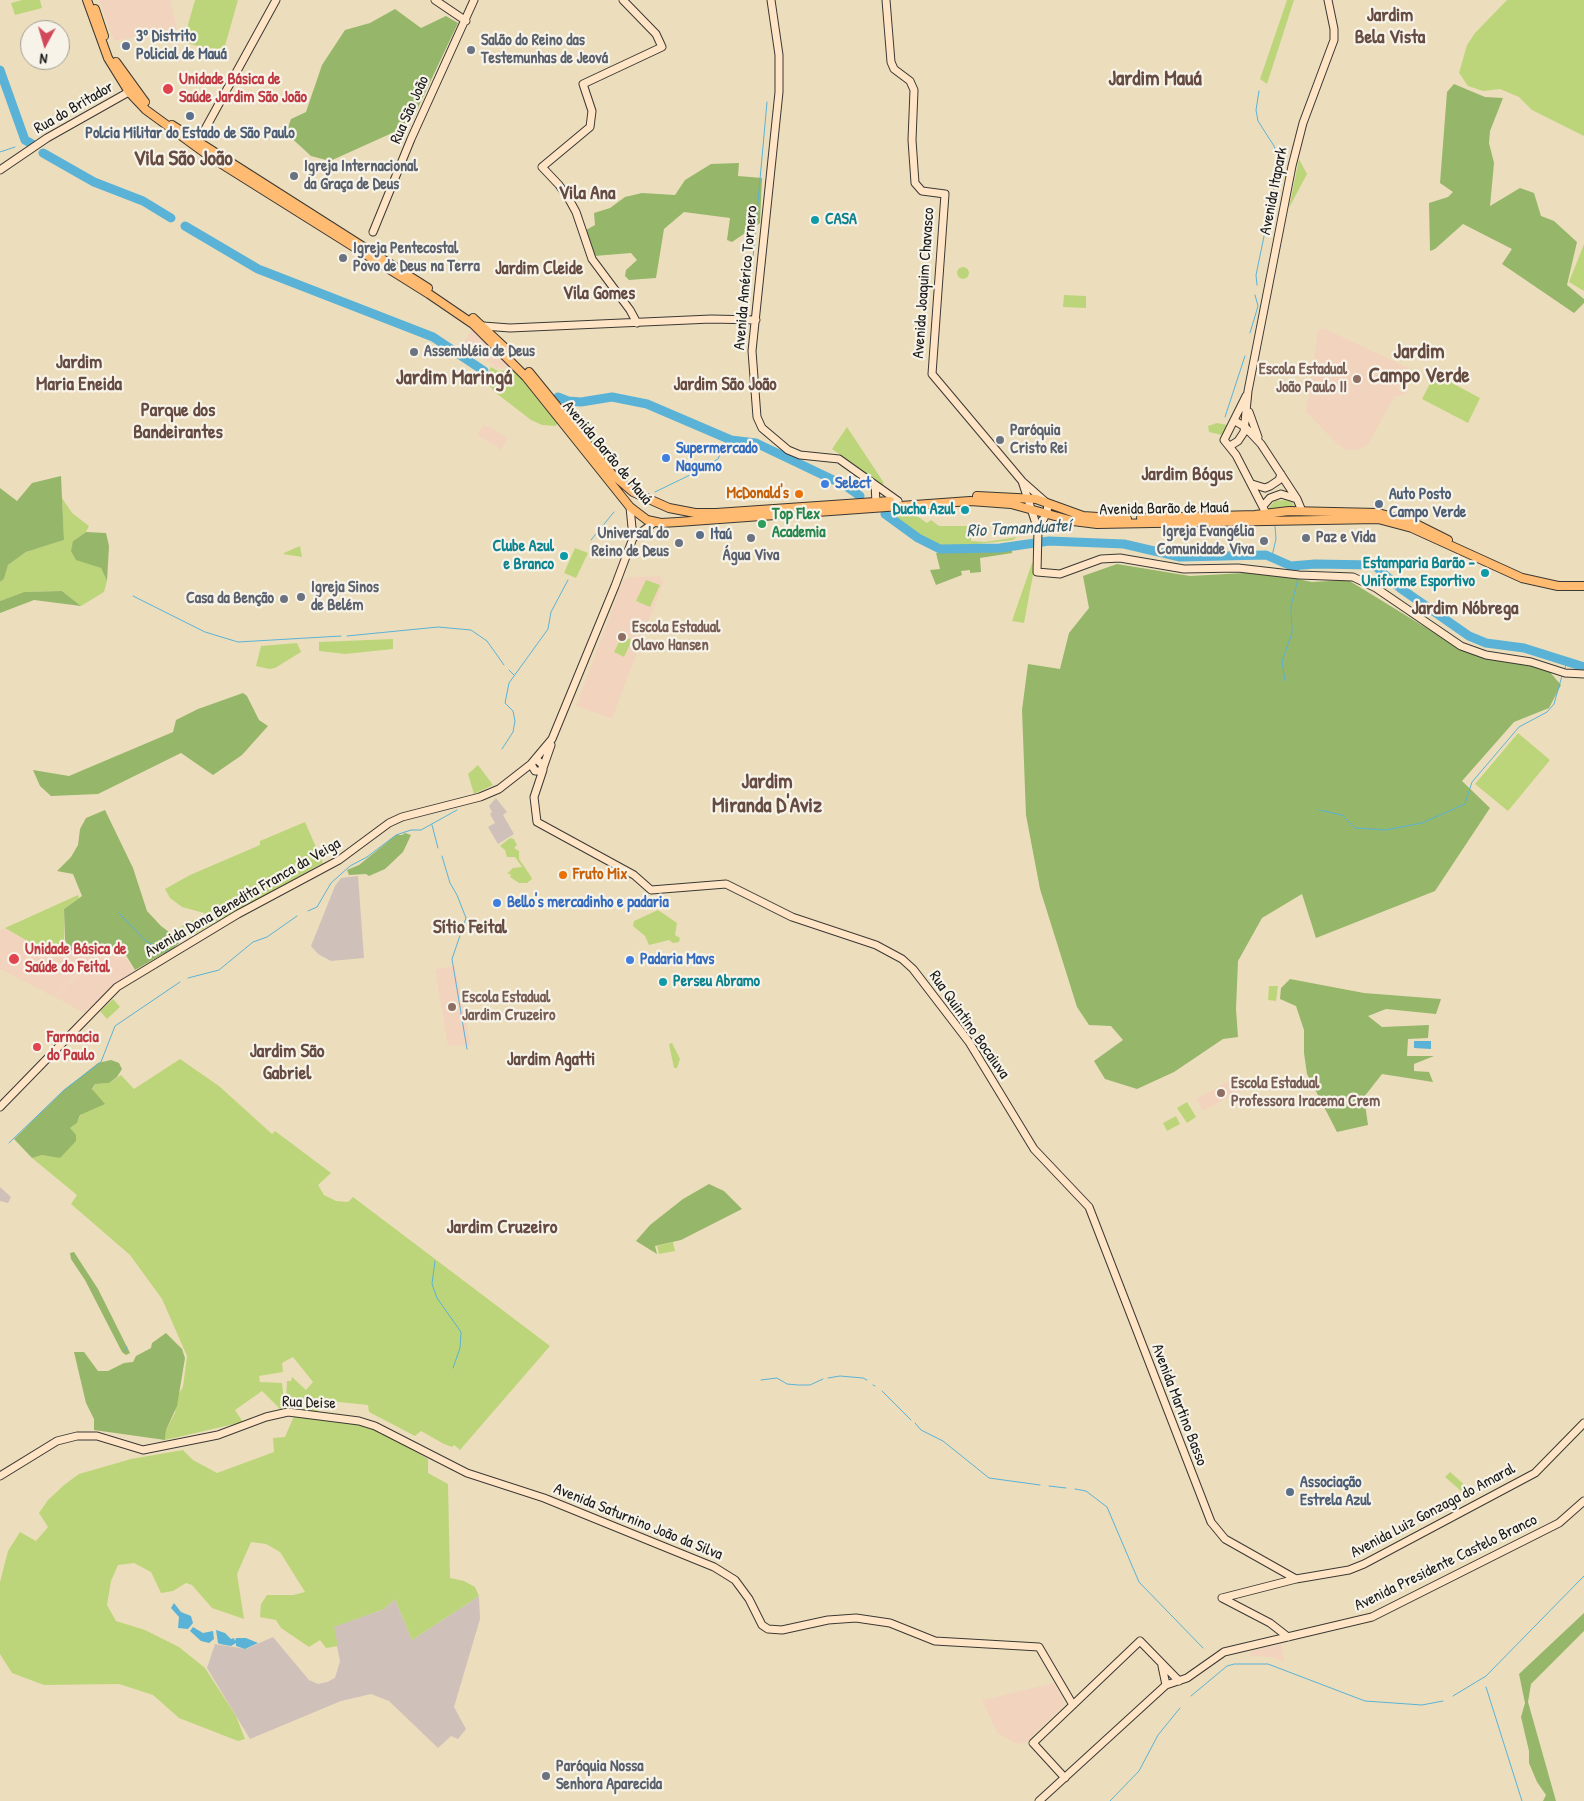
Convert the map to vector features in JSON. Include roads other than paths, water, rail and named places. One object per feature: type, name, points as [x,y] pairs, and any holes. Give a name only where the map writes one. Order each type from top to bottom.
[{"type":"main road","name":"Avenida Barão de Mauá","points":[[87,0],[108,58],[155,118],[176,134],[472,324],[526,377],[630,507],[641,517],[658,522],[955,502],[999,502],[1047,512],[1073,521],[1097,524],[1268,517],[1302,511],[1378,513],[1397,517],[1535,578],[1584,582]]},
{"type":"main road","name":"Avenida Barão de Mauá","points":[[92,0],[107,45],[132,91],[159,115],[198,142],[451,302],[483,326],[543,388],[612,474],[628,488],[664,506],[695,513],[716,513],[963,497],[1028,498],[1046,501],[1072,513],[1100,518],[1268,517],[1283,520],[1364,519],[1392,522],[1412,528],[1522,578],[1551,585],[1584,586]]},
{"type":"main road","points":[[176,134],[198,142]]},
{"type":"main road","points":[[630,507],[631,499],[637,496],[643,497]]},
{"type":"main road","points":[[658,522],[668,515],[664,506]]},
{"type":"main road","points":[[1283,520],[1297,518],[1302,511]]},
{"type":"street","points":[[198,142],[276,0]]},
{"type":"street","points":[[435,0],[466,21]]},
{"type":"street","name":"Rua São João","points":[[373,232],[411,139],[474,0]]},
{"type":"street","points":[[623,0],[656,34],[662,47],[626,66],[583,84],[592,111],[590,127],[542,167],[559,185],[570,201],[576,212],[592,259],[630,310],[637,323]]},
{"type":"street","name":"Avenida Américo Tornero","points":[[771,0],[779,55],[779,92],[752,351],[756,410],[762,428],[776,442],[793,453],[839,459],[898,501]]},
{"type":"street","name":"Avenida Joaquim Chavasco","points":[[886,0],[891,62],[894,69],[910,81],[915,96],[912,140],[914,183],[922,191],[945,194],[932,374],[1022,481]]},
{"type":"street","name":"Avenida Itapark","points":[[1245,427],[1248,391],[1297,149],[1303,123],[1334,40],[1334,29],[1328,0]]},
{"type":"street","name":"Rua do Britador","points":[[0,170],[47,138],[132,91]]},
{"type":"street","points":[[483,326],[510,328],[711,319],[756,320]]},
{"type":"street","name":"Avenida Itapark","points":[[1230,446],[1224,440],[1235,421],[1248,391]]},
{"type":"street","points":[[1248,401],[1252,425],[1260,444]]},
{"type":"street","points":[[1235,421],[1245,427],[1260,444],[1297,499],[1302,511]]},
{"type":"street","points":[[1245,427],[1242,436],[1230,446],[1268,517]]},
{"type":"street","points":[[1252,484],[1265,488],[1279,480],[1281,474]]},
{"type":"street","points":[[1022,481],[1038,530]]},
{"type":"street","points":[[1022,481],[1046,501],[1047,512],[1038,530],[1036,539],[1037,572],[1060,574],[1101,559],[1120,558],[1184,569],[1244,569],[1298,575],[1353,577],[1376,588],[1461,646],[1486,654],[1531,662],[1565,673],[1584,674]]},
{"type":"street","points":[[875,484],[876,502]]},
{"type":"street","points":[[1263,506],[1270,498],[1281,494],[1297,499]]},
{"type":"street","points":[[541,770],[552,739],[593,643],[633,538],[630,507]]},
{"type":"street","points":[[633,538],[658,522]]},
{"type":"street","name":"Avenida Dona Benedita Franca da Veiga","points":[[0,1107],[117,987],[238,914],[339,860],[389,822],[480,797],[499,789],[534,761],[552,739]]},
{"type":"street","points":[[534,761],[542,763],[541,770]]},
{"type":"street","name":"Rua Quintino Bocaiuva","points":[[541,770],[534,797],[536,822],[634,875],[651,890],[726,884],[792,917],[876,945],[902,959],[913,969],[969,1042],[1034,1149],[1085,1201]]},
{"type":"street","name":"Avenida Martino Basso","points":[[1085,1201],[1211,1522],[1225,1539],[1296,1579]]},
{"type":"street","name":"Rua Deise","points":[[1,1474],[21,1465],[57,1442],[77,1436],[97,1436],[143,1450],[218,1435],[278,1414],[301,1413],[348,1419],[375,1426],[467,1473]]},
{"type":"street","name":"Avenida Luiz Gonzaga do Amaral","points":[[1233,1604],[1222,1598],[1296,1579],[1349,1570],[1364,1564],[1535,1473],[1584,1422]]},
{"type":"street","name":"Avenida Saturnino João da Silva","points":[[467,1473],[544,1498],[714,1567],[735,1580],[749,1599],[762,1625],[768,1629],[782,1630],[836,1619],[856,1618],[890,1623],[935,1641],[1039,1647],[1073,1705]]},
{"type":"street","name":"Avenida Presidente Castelo Branco","points":[[1039,1801],[1166,1684],[1179,1681],[1224,1652],[1352,1624],[1384,1612],[1559,1523],[1584,1502]]},
{"type":"street","points":[[1246,1591],[1233,1604],[1270,1623],[1288,1637]]},
{"type":"street","points":[[1270,1623],[1272,1640]]},
{"type":"street","points":[[1065,1778],[1033,1743],[1140,1641],[1162,1666],[1179,1681]]},
{"type":"street","points":[[1162,1666],[1166,1684]]},
{"type":"water","points":[[1414,1041],[1431,1041],[1431,1049],[1414,1048]]},
{"type":"water","points":[[174,1603],[181,1612],[191,1616],[193,1623],[188,1629],[178,1628],[179,1617],[171,1608]]},
{"type":"water","points":[[193,1627],[203,1633],[213,1631],[214,1639],[209,1643],[201,1641],[190,1631]]},
{"type":"water","points":[[216,1630],[225,1633],[231,1639],[234,1638],[235,1641],[236,1638],[246,1638],[258,1643],[245,1649],[236,1646],[236,1643],[231,1646],[220,1644],[218,1643]]},
{"type":"waterway","name":"Rio Tamanduateí","points":[[0,70],[25,140],[32,144]]},
{"type":"waterway","points":[[1257,285],[1256,275],[1279,164],[1274,146],[1258,121],[1256,110],[1259,91]]},
{"type":"waterway","points":[[745,281],[753,257],[767,102]]},
{"type":"waterway","points":[[0,152],[15,147]]},
{"type":"waterway","name":"Rio Tamanduateí","points":[[43,153],[94,182],[143,201],[171,218]]},
{"type":"waterway","name":"Rio Tamanduateí","points":[[185,226],[258,269],[433,337],[484,371]]},
{"type":"waterway","points":[[1250,333],[1258,306],[1255,295]]},
{"type":"waterway","points":[[1225,417],[1245,356]]},
{"type":"waterway","name":"Rio Tamanduateí","points":[[558,397],[568,401],[581,402],[612,397],[647,404],[731,440],[756,443],[846,486],[860,496]]},
{"type":"waterway","points":[[655,492],[718,459],[727,439]]},
{"type":"waterway","points":[[591,540],[614,512]]},
{"type":"waterway","name":"Rio Tamanduateí","points":[[885,514],[918,538],[940,549],[1000,548],[1049,541],[1124,544],[1180,557],[1266,555],[1291,566],[1315,564],[1374,565],[1400,588],[1469,636],[1486,643],[1524,648],[1584,667]]},
{"type":"waterway","points":[[1272,556],[1276,539],[1275,526]]},
{"type":"waterway","name":"Rio Tamanduateí","points":[[1298,571],[1300,565]]},
{"type":"waterway","points":[[1285,681],[1282,661],[1292,633],[1291,606],[1298,579]]},
{"type":"waterway","points":[[502,749],[513,732],[515,721],[513,711],[505,703],[509,683],[548,629],[551,612],[568,580]]},
{"type":"waterway","points":[[133,596],[205,632],[238,642],[341,636]]},
{"type":"waterway","points":[[347,636],[438,627],[471,630],[487,641],[504,665]]},
{"type":"waterway","name":"Rio Tamanduateí","points":[[1565,668],[1567,662]]},
{"type":"waterway","points":[[509,670],[514,675]]},
{"type":"waterway","points":[[1319,810],[1342,815],[1355,828],[1385,830],[1422,823],[1465,804],[1472,782],[1519,727],[1547,712],[1554,704],[1562,676]]},
{"type":"waterway","points":[[308,911],[317,907],[331,883],[350,866],[367,857],[396,835],[411,830],[421,830],[457,810]]},
{"type":"waterway","points":[[432,825],[438,848]]},
{"type":"waterway","points":[[442,856],[450,883],[466,918],[452,959],[467,1049]]},
{"type":"waterway","points":[[119,913],[147,942],[167,951]]},
{"type":"waterway","points":[[188,978],[219,970],[253,942],[267,937],[297,916]]},
{"type":"waterway","points":[[9,1143],[64,1090],[101,1062],[115,1026],[180,982]]},
{"type":"waterway","points":[[435,1261],[432,1284],[437,1298],[461,1332],[460,1348],[453,1368]]},
{"type":"waterway","points":[[125,1351],[127,1347]]},
{"type":"waterway","points":[[828,1378],[840,1376],[867,1380]]},
{"type":"waterway","points":[[761,1380],[777,1378],[787,1384],[810,1385],[823,1379]]},
{"type":"waterway","points":[[882,1391],[911,1420]]},
{"type":"waterway","points":[[915,1423],[921,1430],[943,1441],[989,1478],[1040,1485]]},
{"type":"waterway","points":[[1049,1486],[1066,1488]]},
{"type":"waterway","points":[[1075,1489],[1086,1491],[1107,1507],[1139,1582],[1203,1648]]},
{"type":"waterway","points":[[1453,1696],[1486,1676],[1584,1576]]},
{"type":"waterway","points":[[1191,1696],[1227,1666],[1234,1664],[1268,1664],[1365,1701],[1422,1705],[1443,1701]]},
{"type":"waterway","points":[[1486,1687],[1522,1801]]},
{"type":"waterway","points":[[1110,1801],[1139,1771],[1158,1735],[1180,1708]]},
{"type":"place","name":"3º Distrito Policial de Mauá","points":[[126,46]]},
{"type":"place","name":"Salão do Reino das Testemunhas de Jeová","points":[[471,50]]},
{"type":"place","name":"Unidade Básica de Saúde Jardim São João","points":[[168,89]]},
{"type":"place","name":"Polcia Militar do Estado de São Paulo","points":[[190,116]]},
{"type":"place","name":"Igreja Internacional da Graça de Deus","points":[[294,176]]},
{"type":"place","name":"CASA","points":[[815,220]]},
{"type":"place","name":"Igreja Pentecostal Povo de Deus na Terra","points":[[343,258]]},
{"type":"place","name":"Assembléia de Deus","points":[[414,352]]},
{"type":"place","name":"Escola Estadual João Paulo II","points":[[1357,379]]},
{"type":"place","name":"Paróquia Cristo Rei","points":[[1000,440]]},
{"type":"place","name":"Supermercado Nagumo","points":[[666,458]]},
{"type":"place","name":"Select","points":[[825,484]]},
{"type":"place","name":"McDonald's","points":[[799,494]]},
{"type":"place","name":"Auto Posto Campo Verde","points":[[1379,504]]},
{"type":"place","name":"Ducha Azul","points":[[965,510]]},
{"type":"place","name":"Top Flex Academia","points":[[762,524]]},
{"type":"place","name":"Itaú","points":[[700,535]]},
{"type":"place","name":"Água Viva","points":[[751,538]]},
{"type":"place","name":"Paz e Vida","points":[[1306,538]]},
{"type":"place","name":"Igreja Evangélia Comunidade Viva","points":[[1264,541]]},
{"type":"place","name":"Universal do Reino de Deus","points":[[679,543]]},
{"type":"place","name":"Clube Azul e Branco","points":[[564,556]]},
{"type":"place","name":"Estamparia Barão - Uniforme Esportivo","points":[[1485,573]]},
{"type":"place","name":"Igreja Sinos de Belém","points":[[301,597]]},
{"type":"place","name":"Casa da Benção","points":[[284,599]]},
{"type":"place","name":"Escola Estadual Olavo Hansen","points":[[622,637]]},
{"type":"place","name":"Fruto Mix","points":[[563,875]]},
{"type":"place","name":"Bello's mercadinho e padaria","points":[[497,903]]},
{"type":"place","name":"Unidade Básica de Saúde do Feital","points":[[14,959]]},
{"type":"place","name":"Padaria Mavs","points":[[630,960]]},
{"type":"place","name":"Perseu Abramo","points":[[663,982]]},
{"type":"place","name":"Escola Estadual Jardim Cruzeiro","points":[[452,1007]]},
{"type":"place","name":"Farmacia do Paulo","points":[[37,1047]]},
{"type":"place","name":"Escola Estadual Professora Iracema Crem","points":[[1221,1093]]},
{"type":"place","name":"Associação Estrela Azul","points":[[1290,1492]]},
{"type":"place","name":"Paróquia Nossa Senhora Aparecida","points":[[546,1776]]},
{"type":"district","name":"Jardim Bela Vista","points":[[1390,27]]},
{"type":"district","name":"Jardim Mauá","points":[[1155,79]]},
{"type":"district","name":"Vila São João","points":[[183,159]]},
{"type":"district","name":"Vila Ana","points":[[587,194]]},
{"type":"district","name":"Jardim Cleide","points":[[539,269]]},
{"type":"district","name":"Vila Gomes","points":[[599,294]]},
{"type":"district","name":"Jardim Campo Verde","points":[[1419,364]]},
{"type":"district","name":"Jardim Maria Eneida","points":[[79,374]]},
{"type":"district","name":"Jardim Maringá","points":[[454,378]]},
{"type":"district","name":"Jardim São João","points":[[725,385]]},
{"type":"district","name":"Parque dos Bandeirantes","points":[[178,422]]},
{"type":"district","name":"Jardim Bógus","points":[[1187,475]]},
{"type":"district","name":"Jardim Nóbrega","points":[[1465,609]]},
{"type":"district","name":"Jardim Miranda D'Aviz","points":[[767,794]]},
{"type":"district","name":"Sítio Feital","points":[[470,928]]},
{"type":"district","name":"Jardim Agatti","points":[[551,1060]]},
{"type":"district","name":"Jardim São Gabriel","points":[[287,1063]]},
{"type":"district","name":"Jardim Cruzeiro","points":[[502,1228]]}]
